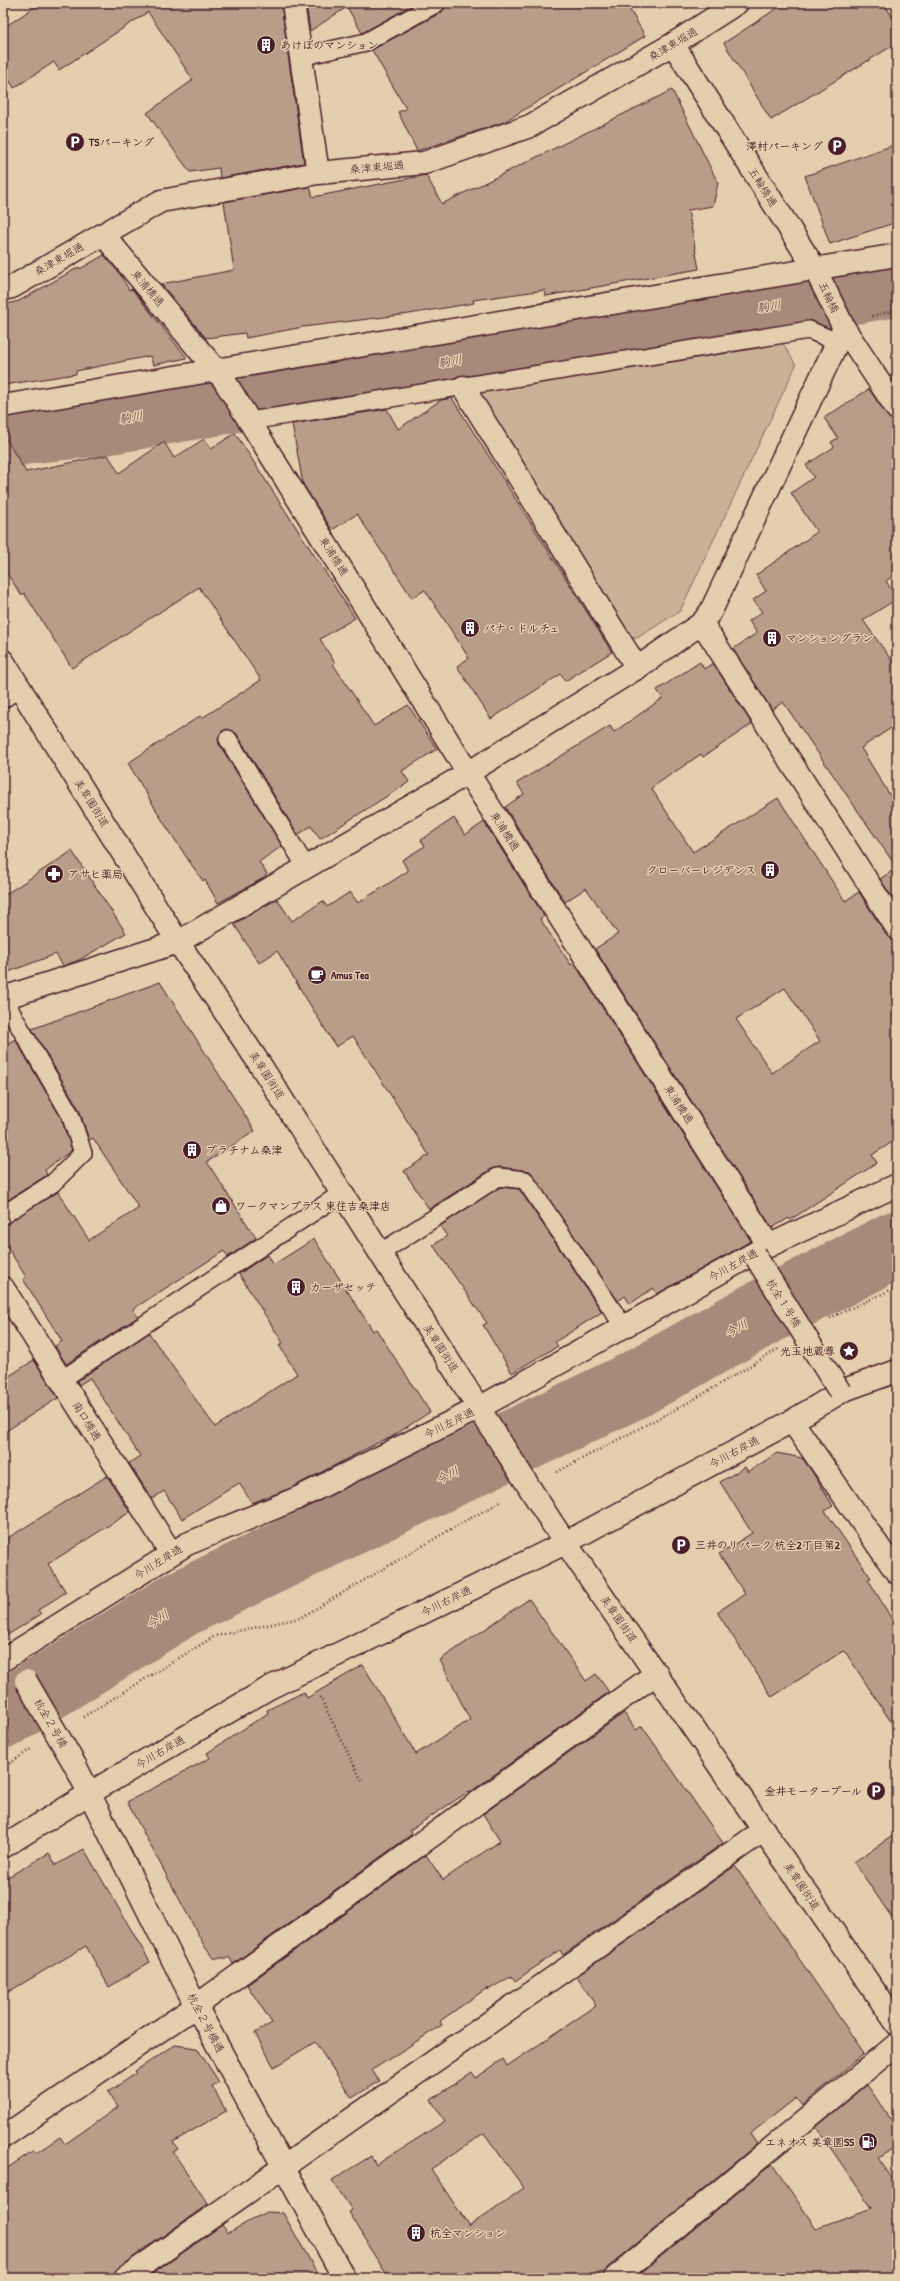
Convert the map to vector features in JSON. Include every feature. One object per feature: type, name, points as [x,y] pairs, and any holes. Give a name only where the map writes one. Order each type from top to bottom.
[{"type":"street","points":[[293,3],[318,173]]},
{"type":"street","name":"桑津東堀通","points":[[3,289],[12,287],[161,201],[318,173],[424,163],[530,126],[673,44],[737,3]]},
{"type":"street","name":"五輪橋通","points":[[673,44],[817,273]]},
{"type":"street","name":"東浦橋通","points":[[103,234],[220,375],[468,773],[762,1250]]},
{"type":"street","points":[[3,406],[220,375],[817,273],[897,255]]},
{"type":"street","name":"五輪橋","points":[[817,273],[840,330]]},
{"type":"street","points":[[3,998],[178,942],[468,773],[636,668],[702,623],[711,611],[840,330],[897,409]]},
{"type":"street","points":[[463,387],[636,668]]},
{"type":"street","points":[[702,623],[897,928]]},
{"type":"street","name":"美章園街道","points":[[3,661],[12,694],[178,942],[342,1193],[565,1543],[657,1674],[897,2024]]},
{"type":"street","name":"今川左岸通","points":[[9,1657],[187,1544],[298,1498],[484,1416],[624,1327],[762,1250],[897,1185]]},
{"type":"street","name":"杭全１号橋","points":[[762,1250],[840,1392]]},
{"type":"street","name":"南口橋通","points":[[3,1288],[171,1553]]},
{"type":"street","name":"今川右岸通","points":[[3,1847],[90,1793],[269,1688],[565,1543],[792,1421],[840,1392],[897,1371]]},
{"type":"street","points":[[792,1421],[897,1573]]},
{"type":"street","name":"杭全２号橋","points":[[9,1657],[26,1681],[75,1765]]},
{"type":"street","points":[[3,2137],[196,2006],[657,1674]]},
{"type":"street","name":"杭全２号橋通","points":[[75,1765],[196,2006],[344,2278]]},
{"type":"street","points":[[125,2278],[284,2168],[764,1830]]},
{"type":"street","points":[[615,2278],[897,2044]]},
{"type":"lane","points":[[300,57],[366,42],[437,3]]},
{"type":"lane","points":[[247,417],[463,387],[809,330],[840,330]]},
{"type":"lane","points":[[228,738],[306,868]]},
{"type":"lane","points":[[3,998],[70,1114],[84,1153],[52,1183],[3,1215]]},
{"type":"lane","points":[[380,1253],[498,1177],[525,1180],[624,1327]]},
{"type":"lane","points":[[61,1380],[342,1193]]},
{"type":"path","points":[[823,1321],[897,1287]]},
{"type":"path","points":[[554,1474],[693,1400],[784,1345]]},
{"type":"path","points":[[81,1718],[215,1636],[300,1618],[463,1522],[505,1500]]},
{"type":"path","points":[[307,1670],[362,1781]]},
{"type":"path","points":[[3,1768],[34,1747]]},
{"type":"shaded area","points":[[782,342],[796,365],[680,611],[637,638],[632,638],[476,392]]},
{"type":"building","points":[[41,3],[281,3],[287,46],[284,48],[288,55],[304,163],[220,178],[219,168],[190,172],[147,113],[193,80],[148,12],[59,70],[54,62],[14,88],[3,70],[3,28]]},
{"type":"building","points":[[306,3],[416,3],[362,33],[347,7],[310,31]]},
{"type":"building","points":[[447,3],[626,3],[645,36],[504,122],[417,151],[398,112],[406,109],[372,50],[442,12]]},
{"type":"building","points":[[785,3],[884,3],[897,25],[897,43],[771,120],[724,43]]},
{"type":"building","points":[[672,90],[718,183],[713,206],[688,210],[699,269],[546,296],[545,290],[473,300],[474,303],[409,314],[303,327],[246,338],[245,333],[206,338],[161,284],[234,270],[224,202],[310,187],[313,197],[426,175],[442,204]]},
{"type":"building","points":[[897,144],[897,222],[830,244],[805,176]]},
{"type":"building","points":[[104,255],[120,274],[129,290],[132,289],[187,358],[153,365],[150,356],[76,371],[76,374],[3,385],[3,305],[19,301],[79,267],[80,269]]},
{"type":"building","points":[[897,371],[897,386],[890,376]]},
{"type":"building","points":[[869,389],[887,416],[897,421],[897,573],[886,581],[897,599],[863,620],[897,668],[897,724],[861,748],[897,807],[897,868],[783,702],[772,710],[733,649],[757,633],[749,621],[762,612],[753,600],[766,591],[756,575],[817,532],[791,493],[814,477],[806,465],[834,447],[831,442],[838,438],[824,418]]},
{"type":"building","points":[[452,398],[612,652],[565,681],[561,674],[491,719],[457,666],[469,658],[425,590],[412,598],[357,514],[332,530],[303,484],[292,424],[387,409],[398,429],[441,400]]},
{"type":"building","points":[[235,433],[355,618],[320,639],[335,663],[333,664],[374,726],[408,705],[437,749],[402,771],[409,782],[320,839],[311,826],[298,835],[237,734],[228,729],[222,731],[218,739],[219,744],[282,846],[259,862],[267,874],[264,878],[218,903],[205,880],[203,881],[164,823],[128,763],[200,716],[202,718],[261,680],[199,587],[72,668],[24,593],[21,595],[3,567],[3,434],[26,472],[108,455],[119,473],[164,442],[174,458],[204,439],[211,449]]},
{"type":"building","points":[[700,662],[704,669],[713,663],[752,724],[703,757],[701,754],[651,788],[693,852],[778,798],[845,901],[859,892],[886,935],[897,940],[897,1139],[872,1155],[877,1163],[790,1220],[789,1218],[772,1228],[595,949],[618,934],[586,888],[565,902],[505,807],[524,794],[517,783],[610,726],[614,732],[663,698],[657,690]],"holes":[[[785,988],[820,1041],[772,1073],[736,1019]]]},
{"type":"building","points":[[454,818],[465,835],[484,822],[544,916],[540,919],[571,965],[574,963],[751,1241],[657,1294],[653,1288],[630,1304],[625,1296],[618,1301],[530,1171],[499,1167],[493,1168],[429,1209],[404,1171],[429,1155],[353,1036],[336,1047],[277,951],[259,963],[234,924],[277,899],[292,921],[323,901],[327,907],[350,892],[358,903],[408,871],[402,860],[425,846],[421,840]]},
{"type":"building","points":[[72,851],[126,933],[79,960],[63,966],[56,954],[3,974],[3,896]]},
{"type":"building","points":[[897,868],[897,905],[880,879]]},
{"type":"building","points":[[160,982],[255,1131],[207,1162],[256,1238],[228,1257],[224,1251],[133,1309],[138,1317],[66,1364],[55,1346],[62,1341],[23,1279],[26,1277],[3,1240],[3,1225],[58,1192],[89,1240],[139,1208],[93,1138],[89,1140],[79,1109],[32,1029]]},
{"type":"building","points":[[15,1039],[61,1118],[72,1150],[45,1170],[47,1175],[3,1203],[3,1046]]},
{"type":"building","points":[[500,1187],[519,1189],[602,1312],[555,1342],[558,1346],[512,1373],[483,1325],[487,1323],[433,1245],[447,1236],[440,1226]]},
{"type":"building","points":[[314,1239],[373,1331],[376,1329],[430,1412],[390,1438],[383,1440],[293,1487],[252,1503],[239,1483],[182,1519],[164,1491],[152,1499],[129,1463],[140,1456],[90,1378],[79,1385],[77,1381],[149,1333],[215,1427],[297,1374],[279,1345],[283,1343],[239,1274],[267,1255],[273,1265]]},
{"type":"building","points":[[34,1360],[58,1398],[3,1433],[3,1380]]},
{"type":"building","points":[[777,1453],[802,1458],[811,1470],[833,1506],[825,1511],[871,1578],[868,1579],[897,1628],[897,1731],[846,1653],[843,1651],[772,1697],[717,1612],[745,1594],[719,1554],[752,1533],[720,1482],[745,1467],[748,1472]]},
{"type":"building","points":[[107,1476],[130,1512],[48,1564],[66,1592],[38,1610],[41,1614],[3,1638],[3,1541]]},
{"type":"building","points":[[529,1599],[586,1681],[596,1674],[609,1692],[469,1793],[468,1792],[410,1830],[412,1834],[233,1964],[230,1958],[213,1958],[205,1947],[127,1802],[210,1758],[207,1753],[268,1713],[267,1710],[304,1692],[307,1698],[363,1665],[416,1754],[470,1720],[440,1660]]},
{"type":"building","points":[[624,1713],[636,1730],[642,1726],[723,1843],[563,1955],[560,1950],[515,1981],[512,1976],[488,1990],[487,1988],[440,2021],[442,2025],[372,2070],[379,2081],[352,2098],[315,2042],[274,2067],[255,2033],[272,2023],[247,1985],[426,1855],[443,1880],[500,1841],[483,1814]]},
{"type":"building","points":[[897,1833],[897,1925],[854,1862]]},
{"type":"building","points":[[84,1849],[150,1962],[109,1987],[86,1946],[3,1995],[3,1880],[49,1853],[56,1865]]},
{"type":"building","points":[[735,1866],[864,2053],[802,2106],[796,2098],[750,2134],[757,2144],[607,2268],[603,2278],[389,2278],[349,2212],[352,2210],[332,2180],[371,2156],[376,2165],[445,2121],[431,2100],[472,2072],[476,2078],[503,2059],[507,2066],[596,2006],[577,1976]],"holes":[[[484,2133],[524,2188],[469,2226],[431,2169]]]},
{"type":"building","points":[[175,2045],[197,2048],[219,2082],[212,2086],[226,2111],[173,2142],[178,2149],[173,2152],[208,2204],[118,2268],[113,2278],[11,2278],[3,2267],[3,2171],[34,2150],[36,2153],[60,2137],[65,2144],[118,2107],[108,2092],[137,2073],[135,2071]]},
{"type":"building","points":[[867,2085],[897,2128],[897,2146],[878,2158],[897,2185],[897,2278],[635,2278],[772,2164],[816,2228],[872,2208],[816,2127]]},
{"type":"building","points":[[266,2212],[283,2213],[320,2278],[147,2278],[222,2225],[228,2233]]},
{"type":"waterway","name":"駒川","points":[[3,436],[29,430],[90,424],[897,283]]},
{"type":"waterway","name":"今川","points":[[3,1715],[181,1604],[634,1385],[757,1316],[897,1244]]},
{"type":"place","name":"あけぼのマンション","points":[[266,45]]},
{"type":"place","name":"TSパーキング","points":[[75,142]]},
{"type":"place","name":"澤村パーキング","points":[[837,146]]},
{"type":"place","name":"パナ・ドルチェ","points":[[470,628]]},
{"type":"place","name":"マンショングラン","points":[[772,638]]},
{"type":"place","name":"クローバーレジデンス","points":[[770,870]]},
{"type":"place","name":"アサヒ薬局","points":[[54,874]]},
{"type":"place","name":"Amus Tea","points":[[317,975]]},
{"type":"place","name":"プラチナム桑津","points":[[192,1150]]},
{"type":"place","name":"ワークマンプラス 東住吉桑津店","points":[[221,1206]]},
{"type":"place","name":"カーザセッテ","points":[[296,1287]]},
{"type":"place","name":"光玉地蔵尊","points":[[849,1351]]},
{"type":"place","name":"三井のリパーク 杭全2丁目第2","points":[[681,1545]]},
{"type":"place","name":"金井モータープール","points":[[876,1791]]},
{"type":"place","name":"エネオス 美章園SS","points":[[868,2142]]},
{"type":"place","name":"杭全マンション","points":[[416,2233]]}]
